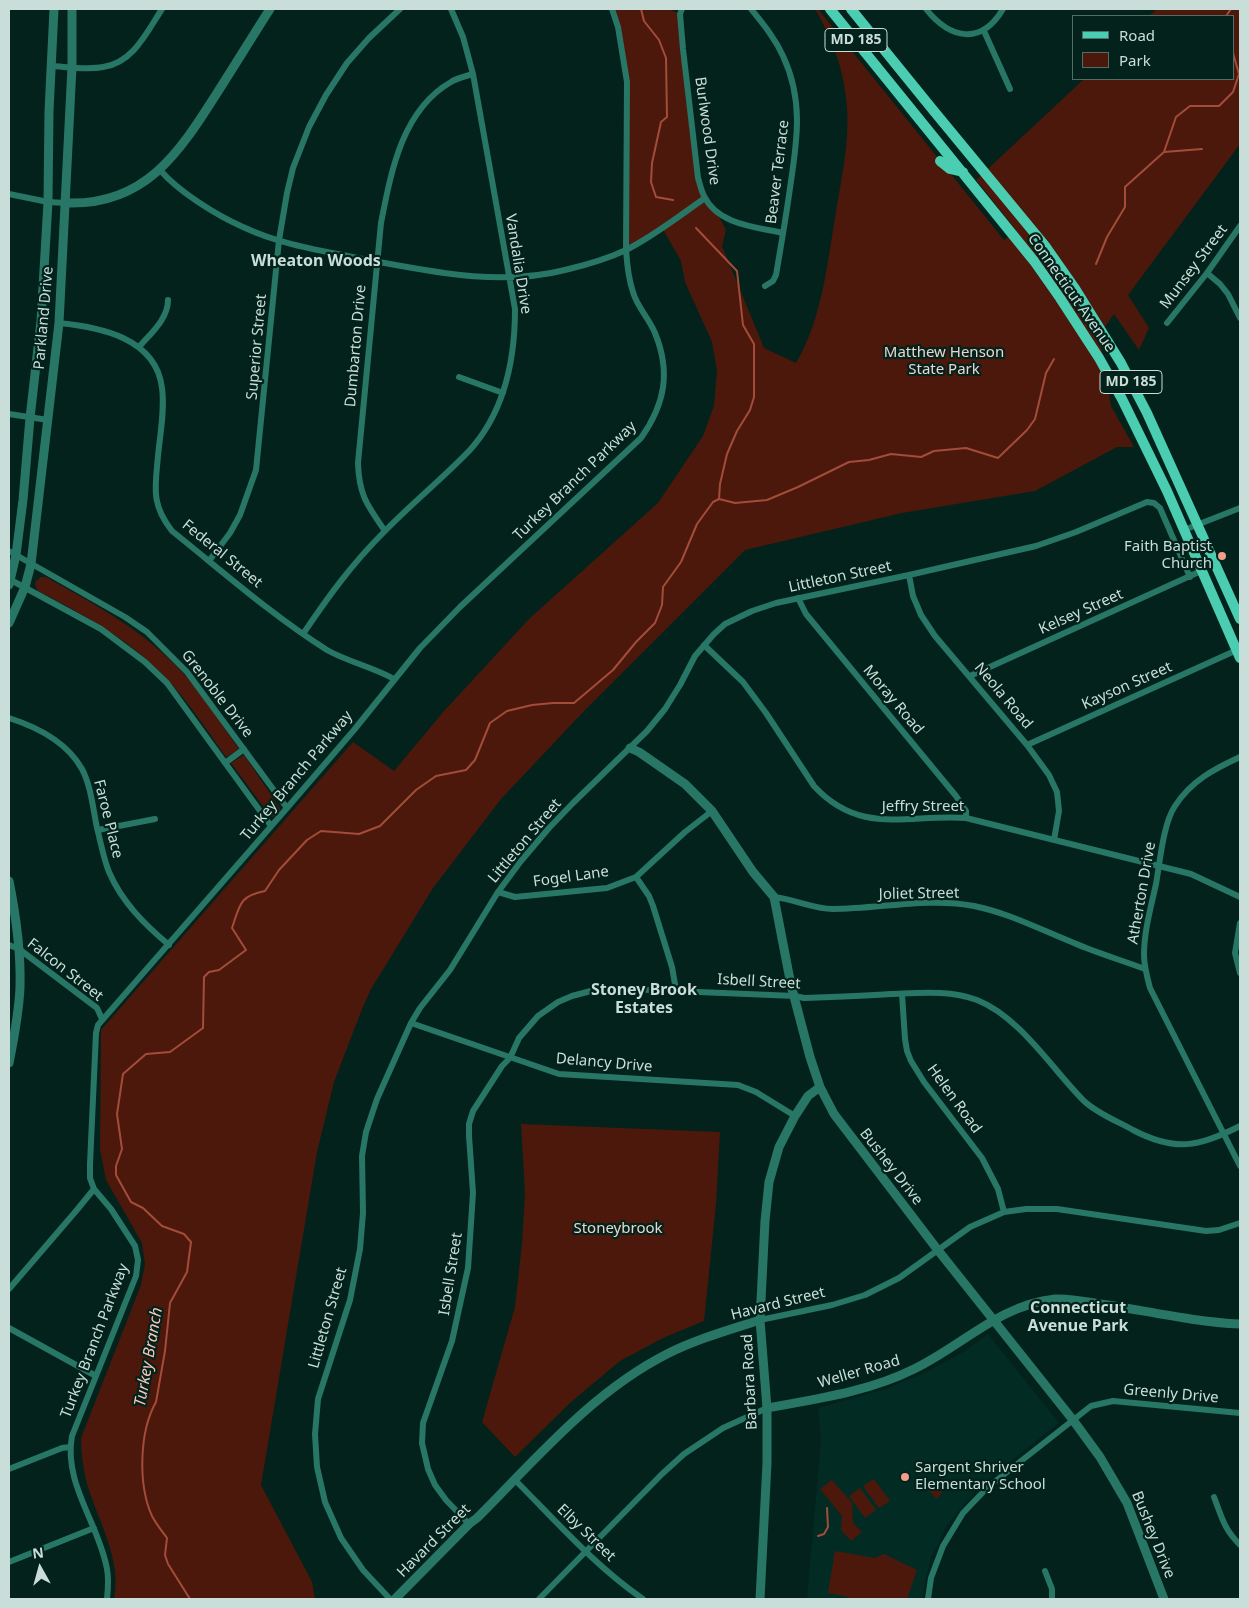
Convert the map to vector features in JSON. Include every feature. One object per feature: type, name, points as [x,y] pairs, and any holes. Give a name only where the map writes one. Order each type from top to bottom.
[{"type":"main road","name":"Connecticut Avenue","points":[[830,9],[1034,260],[1099,358],[1122,398],[1184,530],[1238,654]]},
{"type":"main road","name":"Connecticut Avenue","points":[[851,9],[1046,247],[1074,287],[1121,363],[1147,413],[1240,620]]},
{"type":"main road","points":[[921,120],[933,110]]},
{"type":"main road","points":[[940,161],[950,170],[963,172]]},
{"type":"street","name":"Parkland Drive","points":[[9,581],[23,500],[41,321],[48,202],[49,111],[54,9]]},
{"type":"street","name":"Parkland Drive","points":[[9,623],[25,588],[31,564],[59,323],[72,67],[72,9]]},
{"type":"street","points":[[52,66],[101,68],[116,64],[128,57],[139,44],[162,9]]},
{"type":"street","points":[[9,194],[48,202],[82,203],[110,199],[134,189],[160,170],[194,129],[270,9]]},
{"type":"street","name":"Superior Street","points":[[209,561],[230,533],[240,515],[256,470],[279,240],[293,168],[309,127],[326,95],[347,63],[368,38],[400,9]]},
{"type":"street","name":"Vandalia Drive","points":[[303,634],[356,561],[470,449],[487,425],[503,393],[510,369],[515,336],[515,309],[473,74],[463,37],[451,9]]},
{"type":"street","name":"Turkey Branch Parkway","points":[[107,1599],[107,1568],[94,1528],[75,1482],[70,1460],[70,1447],[72,1436],[136,1276],[138,1260],[135,1246],[130,1236],[94,1188],[90,1178],[98,1025],[288,808],[420,648],[460,607],[641,438],[652,422],[664,389],[664,372],[654,332],[633,293],[628,274],[626,250],[627,82],[618,27],[612,9]]},
{"type":"street","name":"Burlwood Drive","points":[[682,9],[680,14],[683,49],[698,178],[705,198],[715,210],[731,221],[783,232]]},
{"type":"street","name":"Beaver Terrace","points":[[750,9],[772,36],[784,56],[794,86],[797,103],[798,133],[776,275],[773,281],[765,286]]},
{"type":"street","points":[[926,9],[947,30],[971,34],[984,31],[995,21],[1003,9]]},
{"type":"street","points":[[984,31],[1010,89]]},
{"type":"street","name":"Dumbarton Drive","points":[[385,531],[367,506],[358,481],[358,463],[381,223],[398,152],[408,128],[418,112],[437,92],[452,81],[473,74]]},
{"type":"street","points":[[160,170],[169,180],[217,214],[244,228],[279,240],[306,248],[377,261],[456,275],[490,278],[534,276],[564,271],[597,261],[626,250],[705,198]]},
{"type":"street","name":"Munsey Street","points":[[1167,323],[1207,273],[1240,226]]},
{"type":"street","points":[[1207,273],[1228,294],[1240,318]]},
{"type":"street","points":[[139,347],[168,310],[168,300]]},
{"type":"street","name":"Federal Street","points":[[59,323],[87,326],[121,336],[139,347],[154,364],[162,387],[163,405],[155,492],[159,510],[172,532],[303,634],[330,651],[382,672],[394,679]]},
{"type":"street","points":[[459,377],[503,393]]},
{"type":"street","points":[[9,414],[48,420]]},
{"type":"street","name":"Littleton Street","points":[[390,1599],[362,1570],[341,1538],[325,1502],[317,1467],[315,1434],[318,1399],[350,1300],[360,1249],[363,1213],[362,1156],[366,1132],[377,1099],[410,1023],[450,970],[498,892],[521,861],[572,803],[647,731],[665,709],[695,656],[725,624],[738,618],[776,603],[1036,546],[1076,532],[1147,502],[1160,508],[1190,577]]},
{"type":"street","points":[[1184,530],[1240,508]]},
{"type":"street","name":"Grenoble Drive","points":[[13,553],[125,617],[147,632],[187,672],[288,808]]},
{"type":"street","name":"Kelsey Street","points":[[970,676],[1201,571]]},
{"type":"street","name":"Neola Road","points":[[909,575],[921,615],[935,636],[1027,744],[1049,775],[1057,792],[1059,811],[1054,840]]},
{"type":"street","points":[[9,581],[101,629],[145,662],[167,683],[272,826]]},
{"type":"street","name":"Moray Road","points":[[798,598],[806,614],[956,796],[966,811],[966,818]]},
{"type":"street","name":"Jeffry Street","points":[[704,645],[743,682],[814,786],[822,795],[850,813],[870,819],[891,820],[942,817],[966,818],[1191,874],[1240,897]]},
{"type":"street","name":"Kayson Street","points":[[1027,744],[1238,654]]},
{"type":"street","name":"Faroe Place","points":[[9,718],[28,724],[56,740],[72,755],[82,769],[87,781],[102,853],[109,872],[118,890],[132,910],[168,945]]},
{"type":"street","name":"Bushey Drive","points":[[630,748],[639,752],[685,784],[712,811],[753,872],[774,897],[794,996],[820,1087],[834,1114],[1100,1457],[1127,1503],[1164,1599]]},
{"type":"street","points":[[225,762],[244,749]]},
{"type":"street","name":"Atherton Drive","points":[[1240,757],[1201,777],[1189,788],[1174,807],[1168,825],[1145,941],[1145,970],[1150,988],[1240,1166]]},
{"type":"street","name":"Fogel Lane","points":[[498,892],[515,897],[607,888],[636,877],[685,832],[712,811]]},
{"type":"street","points":[[98,830],[155,819]]},
{"type":"street","points":[[636,877],[649,896],[653,906],[672,967],[676,990]]},
{"type":"street","points":[[9,881],[19,949],[20,988],[9,1063]]},
{"type":"street","name":"Joliet Street","points":[[774,897],[809,906],[832,909],[935,904],[972,906],[1000,913],[1145,970]]},
{"type":"street","points":[[1240,923],[1235,954],[1240,973]]},
{"type":"street","name":"Falcon Street","points":[[9,945],[19,949],[97,1008],[102,1019]]},
{"type":"street","name":"Isbell Street","points":[[469,1524],[446,1500],[435,1485],[428,1469],[422,1444],[424,1423],[452,1341],[468,1268],[473,1193],[468,1136],[469,1124],[473,1111],[502,1066],[510,1058],[519,1038],[538,1016],[558,1002],[602,988],[676,990],[804,998],[934,992],[957,994],[978,1001],[1002,1015],[1028,1038],[1086,1102],[1105,1116],[1149,1138],[1169,1144],[1191,1145],[1224,1134],[1240,1126]]},
{"type":"street","name":"Helen Road","points":[[902,994],[905,1039],[911,1061],[924,1082],[982,1158],[998,1189],[1004,1212]]},
{"type":"street","name":"Delancy Drive","points":[[410,1023],[559,1074],[738,1085],[756,1092],[795,1116]]},
{"type":"street","name":"Barbara Road","points":[[760,1599],[767,1463],[767,1408],[760,1320],[769,1182],[779,1147],[795,1116],[808,1096],[820,1087]]},
{"type":"street","points":[[9,1289],[76,1212],[94,1188]]},
{"type":"street","name":"Havard Street","points":[[395,1599],[588,1408],[628,1377],[666,1354],[692,1342],[760,1320],[832,1305],[865,1295],[899,1278],[970,1227],[988,1217],[1004,1212],[1057,1208],[1206,1231],[1219,1230],[1240,1223]]},
{"type":"street","name":"Weller Road","points":[[539,1599],[662,1474],[684,1454],[723,1428],[767,1408],[840,1394],[887,1380],[912,1370],[941,1356],[993,1320],[1011,1310],[1028,1304],[1057,1299],[1240,1324]]},
{"type":"street","points":[[9,1328],[96,1376]]},
{"type":"street","name":"Greenly Drive","points":[[928,1599],[931,1578],[943,1546],[963,1512],[988,1487],[1091,1406],[1113,1401],[1240,1413]]},
{"type":"street","points":[[9,1469],[62,1448],[70,1447]]},
{"type":"street","name":"Elby Street","points":[[515,1480],[586,1551],[625,1587],[642,1599]]},
{"type":"street","points":[[1214,1497],[1229,1534],[1240,1545]]},
{"type":"street","points":[[9,1562],[94,1528]]},
{"type":"street","points":[[1045,1571],[1052,1588],[1052,1599]]},
{"type":"shaded area","name":"Sargent Shriver Elementary School","points":[[988,1334],[1059,1423],[976,1490],[946,1527],[931,1558],[922,1599],[807,1599],[821,1440],[818,1408],[888,1388],[929,1371],[963,1352]]},
{"type":"green space","name":"Matthew Henson State Park","points":[[612,9],[669,9],[680,14],[698,178],[726,230],[722,246],[764,348],[796,363],[812,327],[823,289],[847,141],[846,98],[839,63],[831,41],[815,9],[818,9],[1004,240],[1016,230],[976,180],[1083,80],[1234,80],[1234,15],[1150,15],[1157,9],[1240,9],[1240,144],[1128,295],[1149,328],[1139,350],[1114,314],[1099,335],[1111,406],[1134,447],[1117,447],[1035,491],[902,513],[745,550],[585,710],[501,799],[433,888],[371,989],[334,1082],[317,1152],[261,1485],[312,1582],[315,1599],[114,1599],[115,1569],[108,1540],[87,1484],[82,1461],[81,1438],[141,1285],[145,1264],[142,1243],[106,1180],[100,1149],[101,1030],[353,742],[394,771],[444,711],[530,618],[658,503],[703,436],[714,406],[717,371],[712,342],[685,282],[681,261],[662,228],[626,250],[627,82]]},
{"type":"green space","points":[[41,577],[46,577],[101,609],[153,645],[184,674],[239,749],[226,757],[182,696],[165,677],[137,651],[105,629],[38,591],[35,585],[36,581]]},
{"type":"green space","points":[[244,755],[280,808],[280,812],[273,817],[271,817],[231,763]]},
{"type":"green space","name":"Stoneybrook","points":[[521,1124],[720,1132],[716,1204],[704,1321],[663,1338],[620,1361],[571,1402],[515,1457],[482,1422],[515,1307],[525,1193]]},
{"type":"green space","points":[[943,1478],[948,1484],[937,1499],[928,1490]]},
{"type":"green space","points":[[874,1479],[890,1501],[879,1508],[863,1486]]},
{"type":"green space","points":[[832,1480],[852,1503],[853,1523],[862,1532],[851,1541],[841,1530],[842,1516],[820,1489]]},
{"type":"green space","points":[[860,1488],[876,1510],[865,1518],[849,1496]]},
{"type":"green space","points":[[835,1551],[875,1558],[884,1554],[917,1570],[907,1599],[849,1599],[848,1597],[828,1593]]},
{"type":"waterway","points":[[641,9],[644,21],[659,40],[666,58],[667,117],[661,122],[652,163],[651,182],[656,197],[673,200]]},
{"type":"waterway","name":"Turkey Branch","points":[[1227,15],[1231,9]]},
{"type":"waterway","name":"Turkey Branch","points":[[1096,264],[1107,237],[1125,207],[1125,187],[1164,152],[1176,117],[1190,106],[1219,106],[1233,92],[1239,74],[1234,56]]},
{"type":"waterway","points":[[1164,152],[1202,149]]},
{"type":"waterway","points":[[696,228],[737,271],[743,325],[754,344],[754,397],[750,410],[737,431],[727,454],[720,484],[719,499]]},
{"type":"waterway","name":"Turkey Branch","points":[[190,1599],[168,1564],[165,1555],[167,1538],[152,1516],[147,1503],[142,1459],[146,1428],[156,1402],[165,1351],[170,1303],[187,1272],[191,1242],[184,1234],[162,1226],[143,1208],[131,1202],[116,1175],[116,1166],[122,1149],[117,1114],[123,1074],[146,1054],[170,1052],[203,1028],[204,977],[209,972],[219,970],[246,950],[232,928],[242,903],[250,896],[265,891],[279,870],[307,840],[321,831],[359,834],[380,826],[416,790],[436,776],[466,770],[475,760],[490,723],[507,711],[532,705],[574,703],[613,670],[636,642],[655,623],[662,605],[663,587],[681,562],[697,524],[713,502],[719,499],[735,503],[767,500],[849,462],[869,460],[891,454],[921,457],[934,451],[966,448],[998,458],[1027,430],[1035,419],[1046,373],[1054,359]]},
{"type":"waterway","points":[[818,1536],[824,1534],[828,1527],[827,1508]]},
{"type":"place","name":"Faith Baptist Church","points":[[1222,556]]},
{"type":"place","name":"Sargent Shriver Elementary School","points":[[905,1477]]},
{"type":"district","name":"Wheaton Woods","points":[[316,261]]},
{"type":"district","name":"Stoney Brook Estates","points":[[644,999]]},
{"type":"district","name":"Connecticut Avenue Park","points":[[1078,1317]]}]
